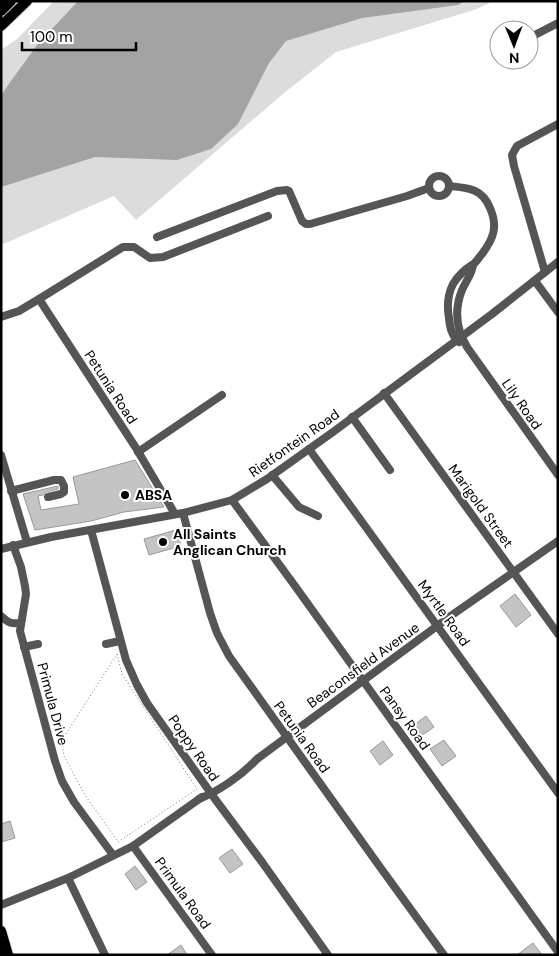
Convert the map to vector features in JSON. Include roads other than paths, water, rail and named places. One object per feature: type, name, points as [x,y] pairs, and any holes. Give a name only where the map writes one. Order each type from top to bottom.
[{"type":"main road","points":[[1,10],[11,1]]},
{"type":"main road","points":[[1,26],[27,1]]},
{"type":"main road","points":[[1,931],[8,955]]},
{"type":"street","points":[[539,33],[558,23]]},
{"type":"street","points":[[545,272],[512,155],[518,146],[558,124]]},
{"type":"street","points":[[438,176],[446,178],[449,186],[446,194],[442,196],[434,195],[429,188],[430,180],[438,176]]},
{"type":"street","points":[[449,186],[478,192],[488,202],[494,224],[493,237],[484,252],[473,265],[457,278],[449,293],[450,328],[459,339]]},
{"type":"street","points":[[158,237],[277,191],[289,191],[302,221],[310,224],[429,188]]},
{"type":"street","points":[[1,317],[19,311],[39,300],[123,246],[134,247],[150,258],[163,257],[268,216]]},
{"type":"street","name":"Rietfontein Road","points":[[1,549],[27,542],[179,513],[232,500],[272,476],[309,449],[459,339],[558,262]]},
{"type":"street","points":[[459,339],[458,308],[462,290],[473,265]]},
{"type":"street","points":[[535,281],[558,312]]},
{"type":"street","name":"Petunia Road","points":[[39,300],[179,513],[205,596],[218,633],[229,656],[444,955]]},
{"type":"street","name":"Lily Road","points":[[459,339],[558,475]]},
{"type":"street","name":"Marigold Street","points":[[384,393],[558,634]]},
{"type":"street","points":[[138,452],[222,395]]},
{"type":"street","points":[[352,417],[390,470]]},
{"type":"street","name":"Myrtle Road","points":[[309,449],[558,793]]},
{"type":"street","points":[[1,455],[27,542]]},
{"type":"street","points":[[272,476],[300,507],[318,516]]},
{"type":"street","points":[[11,491],[54,480],[61,480],[64,492],[48,497]]},
{"type":"street","name":"Pansy Road","points":[[232,500],[558,952]]},
{"type":"street","name":"Poppy Road","points":[[91,530],[120,641],[136,685],[210,792],[328,955]]},
{"type":"street","name":"Beaconsfield Avenue","points":[[1,905],[68,878],[133,846],[210,792],[245,764],[257,759],[438,626],[558,541]]},
{"type":"street","name":"Primula Drive","points":[[13,545],[21,567],[26,594],[20,631],[62,781],[86,820],[113,855]]},
{"type":"street","points":[[1,616],[12,624],[21,623]]},
{"type":"street","points":[[106,644],[120,641]]},
{"type":"street","points":[[24,647],[38,644]]},
{"type":"street","name":"Primula Road","points":[[133,846],[212,955]]},
{"type":"street","points":[[68,878],[105,955]]},
{"type":"place","name":"ABSA","points":[[125,495]]},
{"type":"place","name":"All Saints Anglican Church","points":[[163,542]]}]
